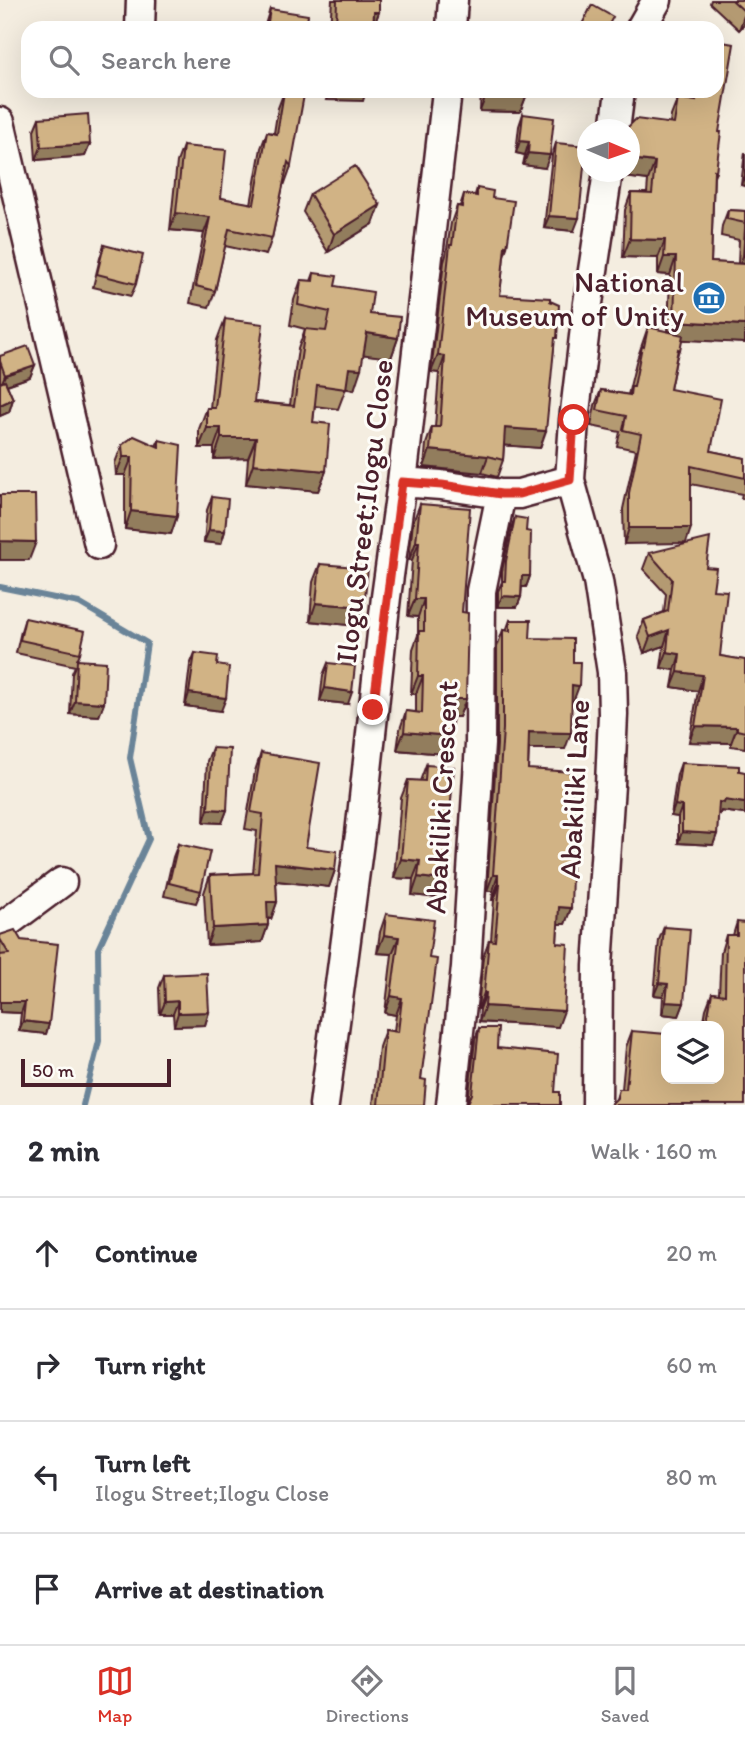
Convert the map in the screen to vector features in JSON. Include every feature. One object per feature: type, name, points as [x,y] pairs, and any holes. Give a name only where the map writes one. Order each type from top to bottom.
[{"type":"street","points":[[140,21],[141,0]]},
{"type":"street","points":[[452,21],[453,0]]},
{"type":"street","points":[[645,21],[657,0]]},
{"type":"street","name":"Ilogu Street;Ilogu Close","points":[[324,1105],[360,834],[446,98]]},
{"type":"street","points":[[616,119],[619,98]]},
{"type":"street","points":[[0,122],[10,204],[99,545]]},
{"type":"street","name":"Abakiliki Lane","points":[[597,1105],[598,966],[610,785],[612,672],[598,582],[570,480],[575,407],[606,182]]},
{"type":"street","points":[[402,482],[519,494],[570,480]]},
{"type":"street","name":"Abakiliki Crescent","points":[[451,1105],[466,967],[480,744],[481,592],[501,494]]},
{"type":"street","points":[[0,928],[62,882]]},
{"type":"building","points":[[337,0],[379,0],[379,12],[374,12],[373,21],[336,21]]},
{"type":"building","points":[[732,0],[745,0],[745,12]]},
{"type":"building","points":[[592,5],[613,17],[611,21],[584,21]]},
{"type":"building","points":[[270,9],[308,15],[307,21],[268,21]]},
{"type":"building","points":[[724,42],[734,44],[719,132],[716,171],[714,170],[711,262],[745,264],[745,325],[674,321],[676,257],[664,257],[665,240],[630,239],[631,193],[652,194],[655,162],[640,160],[640,120],[674,124],[678,98],[696,101],[696,98],[724,98]]},
{"type":"building","points":[[283,98],[303,98],[291,166],[288,162],[272,238],[229,229],[215,291],[196,286],[210,217],[176,213],[183,146],[226,150],[221,198],[254,204],[267,132],[277,134]]},
{"type":"building","points":[[88,114],[90,144],[41,147],[39,118]]},
{"type":"building","points":[[523,114],[554,118],[550,155],[528,153],[529,142],[520,141]]},
{"type":"building","points":[[556,143],[577,145],[577,182],[582,182],[579,218],[549,216]]},
{"type":"building","points":[[355,166],[380,205],[334,234],[310,194]]},
{"type":"building","points":[[477,188],[493,191],[492,198],[514,201],[507,247],[505,246],[500,295],[550,298],[550,301],[559,305],[546,431],[505,428],[503,460],[430,450],[432,427],[440,427],[445,356],[438,355],[450,245],[457,206],[462,207],[464,194],[477,196]]},
{"type":"building","points":[[728,210],[745,211],[745,223],[727,219]]},
{"type":"building","points":[[104,245],[143,255],[136,284],[97,274]]},
{"type":"building","points":[[314,273],[337,276],[335,286],[373,292],[370,314],[400,317],[398,338],[367,333],[361,369],[349,368],[346,389],[317,385],[313,422],[330,424],[326,471],[253,464],[256,438],[221,438],[221,428],[207,428],[207,408],[215,408],[225,319],[263,324],[254,402],[294,406],[305,329],[326,331],[330,312],[298,305],[301,280],[313,281]]},
{"type":"building","points":[[648,327],[683,335],[670,389],[721,399],[711,451],[745,458],[745,478],[691,466],[691,528],[629,528],[629,493],[641,434],[623,430],[626,416],[597,410],[601,390],[630,395]]},
{"type":"building","points":[[28,346],[35,365],[5,375],[0,356]]},
{"type":"building","points":[[5,381],[13,399],[0,405],[0,383]]},
{"type":"building","points":[[134,436],[159,447],[159,440],[181,445],[177,516],[131,511],[132,457],[123,457],[122,445]]},
{"type":"building","points":[[0,495],[35,495],[36,542],[0,541]]},
{"type":"building","points":[[212,497],[228,499],[225,531],[209,530]]},
{"type":"building","points":[[420,504],[470,508],[462,612],[468,613],[466,699],[454,699],[451,736],[404,732],[406,711],[422,713],[423,676],[418,676],[419,631],[424,631],[424,599],[415,599]]},
{"type":"building","points":[[515,517],[527,519],[526,531],[531,532],[530,576],[522,576],[521,597],[502,596],[502,581],[505,581]]},
{"type":"building","points":[[710,538],[706,567],[716,568],[713,590],[727,591],[720,656],[745,660],[745,732],[737,730],[737,727],[695,726],[703,675],[678,672],[680,654],[667,652],[669,630],[650,637],[644,620],[668,611],[672,579],[649,553]]},
{"type":"building","points":[[320,564],[368,568],[364,607],[316,603]]},
{"type":"building","points":[[25,618],[85,631],[80,653],[20,640]]},
{"type":"building","points":[[510,620],[531,620],[530,638],[573,639],[573,662],[580,662],[579,686],[572,685],[571,733],[529,732],[528,769],[573,772],[571,908],[559,907],[557,943],[568,944],[564,1011],[485,1006],[489,940],[495,941],[500,884],[498,875],[493,875],[503,729],[503,630],[510,631]]},
{"type":"building","points":[[195,653],[218,656],[217,665],[229,667],[226,698],[189,693]]},
{"type":"building","points":[[77,660],[106,662],[104,703],[75,701]]},
{"type":"building","points":[[328,663],[355,666],[352,692],[325,688]]},
{"type":"building","points":[[212,748],[230,749],[227,810],[208,809]]},
{"type":"building","points":[[261,753],[320,763],[306,847],[337,851],[335,870],[275,863],[277,902],[267,902],[268,925],[213,928],[210,875],[258,873],[263,814],[251,812]]},
{"type":"building","points":[[681,763],[739,766],[739,771],[745,772],[745,803],[725,800],[724,803],[719,802],[717,834],[682,832],[682,806],[675,805]]},
{"type":"building","points":[[426,765],[454,767],[444,880],[418,877],[420,861],[401,859],[408,780],[425,781]]},
{"type":"building","points":[[178,844],[210,851],[201,891],[169,883]]},
{"type":"building","points":[[386,914],[434,920],[429,958],[437,959],[421,1079],[426,1080],[424,1105],[378,1105],[385,1030],[398,1032],[402,998],[391,996],[399,937],[384,935]]},
{"type":"building","points":[[737,922],[745,923],[745,1105],[610,1105],[617,1098],[619,1089],[626,1089],[632,1031],[661,1034],[661,1084],[724,1084],[724,1021],[707,1021],[712,993],[725,995],[726,935],[737,935]]},
{"type":"building","points":[[664,927],[690,929],[684,1003],[666,1002],[668,984],[659,983]]},
{"type":"building","points":[[15,930],[21,940],[58,944],[49,1024],[23,1021],[25,1002],[0,1002],[0,955],[9,954],[0,935]]},
{"type":"building","points":[[207,973],[209,1012],[178,1013],[178,1001],[165,1002],[164,975]]},
{"type":"building","points":[[479,1028],[498,1028],[497,1048],[558,1054],[555,1092],[560,1092],[560,1105],[467,1105],[472,1094]]},
{"type":"waterway","points":[[0,587],[79,603],[147,643],[130,758],[149,839],[98,949],[99,1041],[83,1105]]},
{"type":"place","name":"National Museum of Unity","points":[[709,298]]},
{"type":"route","points":[[373,710],[402,482],[519,494],[570,480],[574,420]]}]
